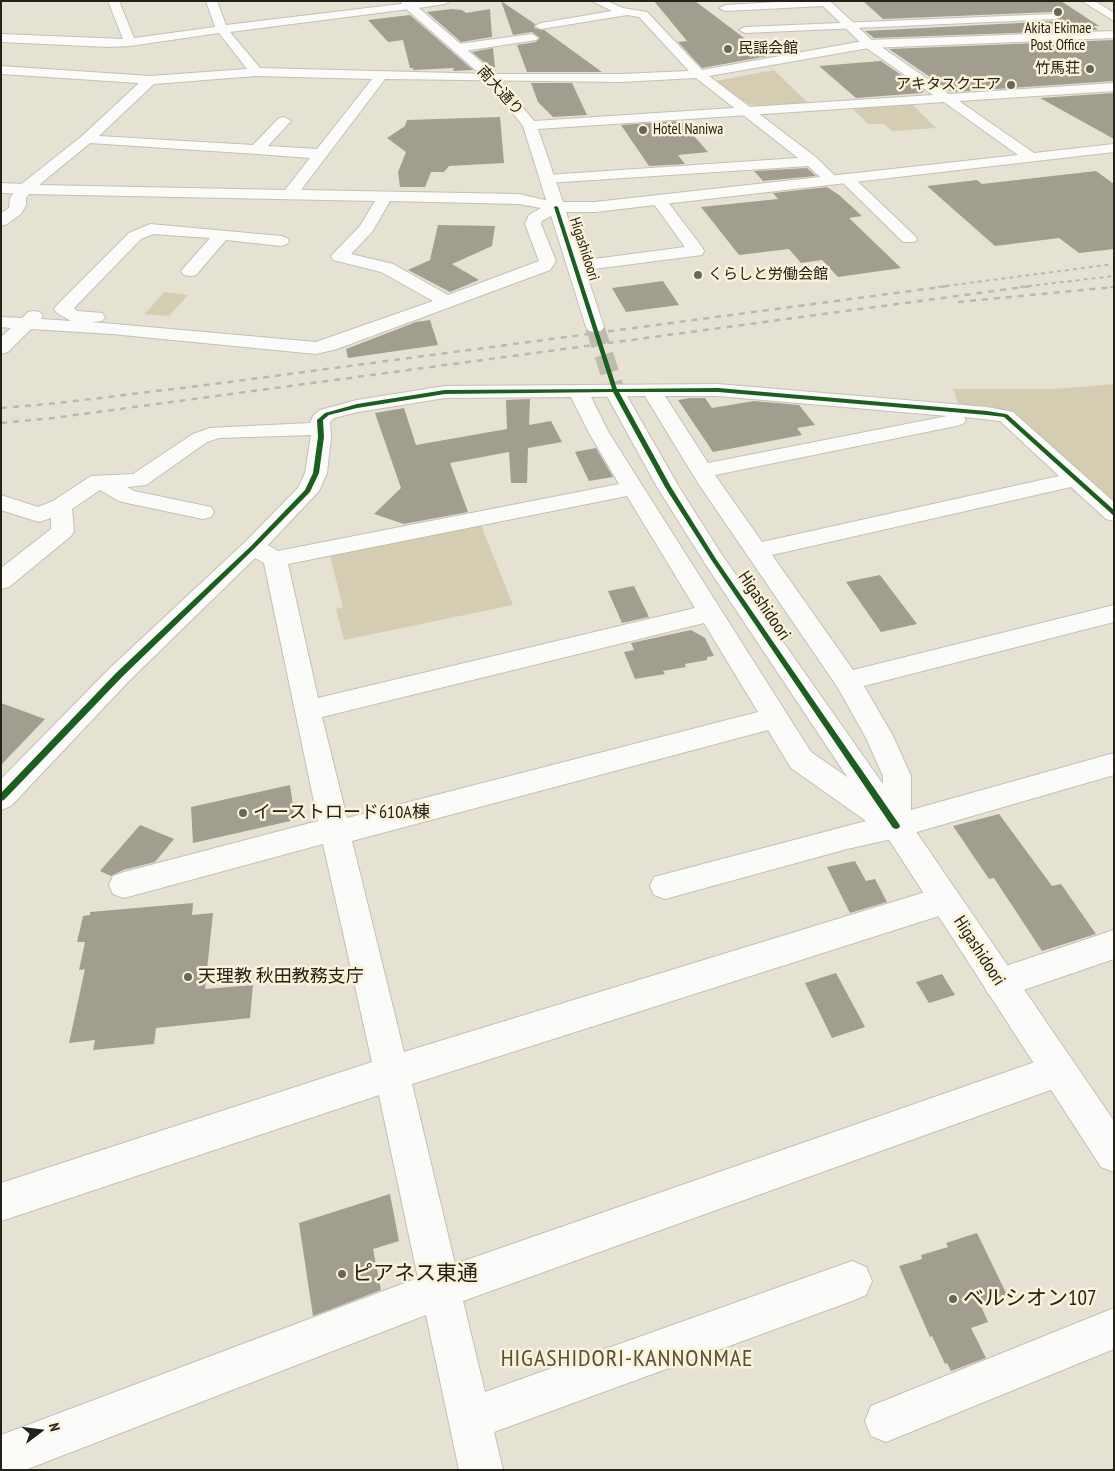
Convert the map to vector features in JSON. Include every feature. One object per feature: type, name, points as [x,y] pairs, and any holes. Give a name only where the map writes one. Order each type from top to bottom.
[{"type":"street","points":[[113,1],[130,42]]},
{"type":"street","points":[[211,1],[222,29],[256,72]]},
{"type":"street","points":[[318,1],[328,14]]},
{"type":"street","points":[[4,40],[130,42],[328,14],[445,1]]},
{"type":"street","points":[[597,1],[614,9],[643,14],[699,74],[812,161],[839,179],[909,239]]},
{"type":"street","points":[[1087,1],[1114,18]]},
{"type":"street","points":[[722,4],[776,5],[824,2],[870,44],[1031,157]]},
{"type":"street","name":"南大通り","points":[[407,4],[492,78],[530,125],[556,207]]},
{"type":"street","points":[[722,4],[757,41]]},
{"type":"street","points":[[776,5],[798,28]]},
{"type":"street","points":[[1037,6],[1081,36],[1106,48]]},
{"type":"street","points":[[541,26],[590,20],[631,11]]},
{"type":"street","points":[[745,30],[1053,17]]},
{"type":"street","points":[[991,20],[1031,49]]},
{"type":"street","points":[[930,22],[950,41]]},
{"type":"street","points":[[1,70],[150,80],[256,72],[564,80],[699,74],[870,44],[1114,34]]},
{"type":"street","points":[[458,48],[532,38]]},
{"type":"street","points":[[770,51],[781,59]]},
{"type":"street","points":[[289,195],[382,75]]},
{"type":"street","points":[[1,221],[15,211],[18,205],[18,198],[24,190],[86,139],[150,80]]},
{"type":"street","points":[[530,125],[1114,87]]},
{"type":"street","points":[[258,150],[284,121]]},
{"type":"street","points":[[86,139],[320,154]]},
{"type":"street","points":[[1,188],[519,200],[556,207],[596,207],[1114,148]]},
{"type":"street","points":[[718,155],[727,167]]},
{"type":"street","points":[[547,180],[812,161]]},
{"type":"street","points":[[385,197],[366,229],[339,256],[388,268],[447,302]]},
{"type":"street","points":[[594,264],[696,251],[659,200]]},
{"type":"street","points":[[1,322],[316,348],[330,345],[544,266],[548,261],[533,224],[535,218],[556,207]]},
{"type":"street","name":"Higashidoori","points":[[556,207],[595,327]]},
{"type":"street","points":[[1,348],[140,221]]},
{"type":"street","points":[[101,329],[111,319],[73,316],[63,309],[135,236],[150,229],[166,229],[281,241]]},
{"type":"street","points":[[190,271],[222,235]]},
{"type":"street","points":[[652,390],[709,483],[847,681],[879,736],[897,776],[896,826]]},
{"type":"street","points":[[1,798],[119,675],[264,553],[308,491],[316,473],[321,429],[320,420],[327,414],[357,406],[445,392],[718,390],[1006,416],[1114,514]]},
{"type":"street","points":[[578,391],[599,433],[801,760],[896,826]]},
{"type":"street","name":"Higashidoori","points":[[617,396],[668,487],[714,560],[896,826],[1114,1154]]},
{"type":"street","points":[[702,471],[966,418],[963,411]]},
{"type":"street","points":[[1,502],[39,514],[61,506],[99,481],[138,480],[200,438],[217,432],[321,429]]},
{"type":"street","points":[[757,551],[1075,478]]},
{"type":"street","points":[[99,481],[127,496],[203,512]]},
{"type":"street","points":[[264,553],[633,488]]},
{"type":"street","points":[[1,581],[63,531],[61,506]]},
{"type":"street","points":[[264,553],[307,711],[392,1072],[481,1470]]},
{"type":"street","points":[[307,711],[711,613]]},
{"type":"street","points":[[847,681],[1114,613]]},
{"type":"street","points":[[124,885],[776,718]]},
{"type":"street","points":[[665,886],[846,837],[896,826],[1114,764]]},
{"type":"street","points":[[1,1202],[392,1072],[945,900]]},
{"type":"street","points":[[1000,983],[1114,944]]},
{"type":"street","points":[[1,1457],[441,1289],[1058,1071]]},
{"type":"street","points":[[470,1419],[852,1281]]},
{"type":"street","points":[[886,1420],[1114,1328]]},
{"type":"shaded area","points":[[774,70],[808,103],[758,106],[748,104],[716,81]]},
{"type":"shaded area","points":[[911,103],[936,128],[892,131],[884,124],[868,124],[851,107]]},
{"type":"shaded area","points":[[164,292],[188,295],[169,316],[145,314]]},
{"type":"shaded area","points":[[1114,384],[1114,501],[1032,429],[960,408],[953,389],[1053,389]]},
{"type":"shaded area","points":[[480,523],[513,605],[344,640],[336,609],[343,607],[329,552]]},
{"type":"building","points":[[501,1],[535,24],[534,28],[544,30],[602,72],[527,72],[517,45],[536,42],[540,38],[532,32],[513,35]]},
{"type":"building","points":[[654,1],[695,1],[768,56],[702,68],[678,42],[687,41]]},
{"type":"building","points":[[863,1],[1061,1],[1099,26],[1093,26],[1098,30],[874,38],[865,31],[1057,21],[1061,17],[1053,12],[883,19]]},
{"type":"building","points":[[452,9],[462,10],[466,13],[490,9],[492,37],[461,42],[427,12]]},
{"type":"building","points":[[410,15],[473,70],[453,71],[454,68],[413,70],[413,68],[410,68],[403,40],[388,42],[368,20]]},
{"type":"building","points":[[1114,40],[1114,81],[952,92],[889,49]]},
{"type":"building","points":[[493,48],[495,67],[491,68],[472,52]]},
{"type":"building","points":[[881,61],[924,91],[922,93],[856,98],[819,66]]},
{"type":"building","points":[[531,83],[572,83],[587,115],[553,117],[538,102]]},
{"type":"building","points":[[1114,93],[1114,139],[1040,98]]},
{"type":"building","points":[[500,117],[504,163],[449,166],[444,172],[431,172],[425,187],[400,187],[398,172],[406,152],[387,138],[405,126],[407,120]]},
{"type":"building","points":[[681,121],[708,152],[678,155],[685,164],[649,166],[621,125]]},
{"type":"building","points":[[807,168],[816,176],[763,181],[754,171]]},
{"type":"building","points":[[1096,171],[1114,184],[1114,249],[1079,253],[1059,238],[995,246],[927,186],[977,180],[982,184]]},
{"type":"building","points":[[827,187],[862,216],[849,218],[901,268],[838,277],[822,260],[801,263],[789,249],[739,255],[701,207],[778,199],[773,193]]},
{"type":"building","points":[[438,225],[495,226],[492,246],[452,264],[479,280],[450,292],[408,270],[430,260]]},
{"type":"building","points":[[663,281],[679,305],[626,312],[612,288]]},
{"type":"building","points":[[430,320],[438,345],[348,358],[346,349],[416,322]]},
{"type":"building","points":[[705,398],[712,408],[754,401],[799,405],[815,425],[797,428],[802,435],[713,452],[678,400]]},
{"type":"building","points":[[530,399],[529,425],[551,421],[562,442],[528,448],[527,483],[511,483],[509,452],[450,463],[468,512],[404,524],[374,514],[401,488],[375,413],[404,408],[416,445],[507,429],[506,400]]},
{"type":"building","points":[[596,448],[613,477],[589,481],[575,452]]},
{"type":"building","points":[[880,575],[917,624],[881,632],[846,582]]},
{"type":"building","points":[[634,586],[649,617],[622,623],[608,591]]},
{"type":"building","points":[[691,630],[705,638],[714,656],[707,657],[707,660],[685,664],[686,667],[663,671],[665,674],[635,679],[624,652],[634,650],[631,643]]},
{"type":"building","points":[[1,703],[45,719],[1,765]]},
{"type":"building","name":"イーストロード610A棟","points":[[290,785],[295,820],[193,843],[191,807]]},
{"type":"building","points":[[999,814],[1052,886],[1061,884],[1096,934],[1042,951],[994,878],[989,879],[953,826]]},
{"type":"building","points":[[140,825],[174,839],[155,862],[123,870],[111,876],[100,871]]},
{"type":"building","points":[[855,861],[866,881],[875,879],[887,902],[850,913],[827,867]]},
{"type":"building","name":"天理教 秋田教務支庁","points":[[193,903],[192,915],[213,913],[205,989],[253,985],[250,1018],[156,1028],[154,1044],[93,1050],[95,1040],[69,1043],[85,969],[79,970],[85,942],[77,942],[83,916],[90,915],[90,912]]},
{"type":"building","points":[[836,973],[865,1027],[832,1038],[805,983]]},
{"type":"building","points":[[942,974],[955,995],[929,1003],[916,982]]},
{"type":"building","name":"ピアネス東通","points":[[390,1194],[399,1241],[373,1249],[381,1290],[313,1316],[299,1223]]},
{"type":"building","name":"ベルシオン107","points":[[977,1233],[1007,1295],[980,1304],[988,1322],[971,1328],[986,1358],[951,1371],[947,1363],[945,1364],[932,1336],[930,1337],[899,1266],[922,1259],[921,1255],[948,1247],[946,1243]]},
{"type":"tunnel","points":[[595,327],[617,396]]},
{"type":"railway","points":[[938,287],[1114,264]]},
{"type":"railway","points":[[1020,287],[1114,276]]},
{"type":"railway","points":[[1,408],[59,403],[222,383],[948,286]]},
{"type":"railway","points":[[1,423],[53,418],[1031,286]]},
{"type":"railway","points":[[958,302],[1114,287],[1110,287]]},
{"type":"cycle path","points":[[556,207],[617,396],[668,487],[714,560],[896,826]]},
{"type":"cycle path","points":[[1,798],[119,675],[253,547],[308,491],[316,473],[321,437],[320,420],[327,414],[357,406],[445,392],[718,390],[987,413],[1006,416],[1114,514]]},
{"type":"place","name":"Akita Ekimae Post Office","points":[[1058,12]]},
{"type":"place","name":"民謡会館","points":[[728,49]]},
{"type":"place","name":"竹馬荘","points":[[1090,69]]},
{"type":"place","name":"アキタスクエア","points":[[1011,85]]},
{"type":"place","name":"Hotel Naniwa","points":[[643,130]]},
{"type":"place","name":"くらしと労働会館","points":[[698,275]]},
{"type":"place","name":"イーストロード610A棟","points":[[243,813]]},
{"type":"place","name":"天理教 秋田教務支庁","points":[[188,977]]},
{"type":"place","name":"ピアネス東通","points":[[342,1274]]},
{"type":"place","name":"ベルシオン107","points":[[953,1299]]},
{"type":"district","name":"HIGASHIDORI-KANNONMAE","points":[[627,1359]]}]
